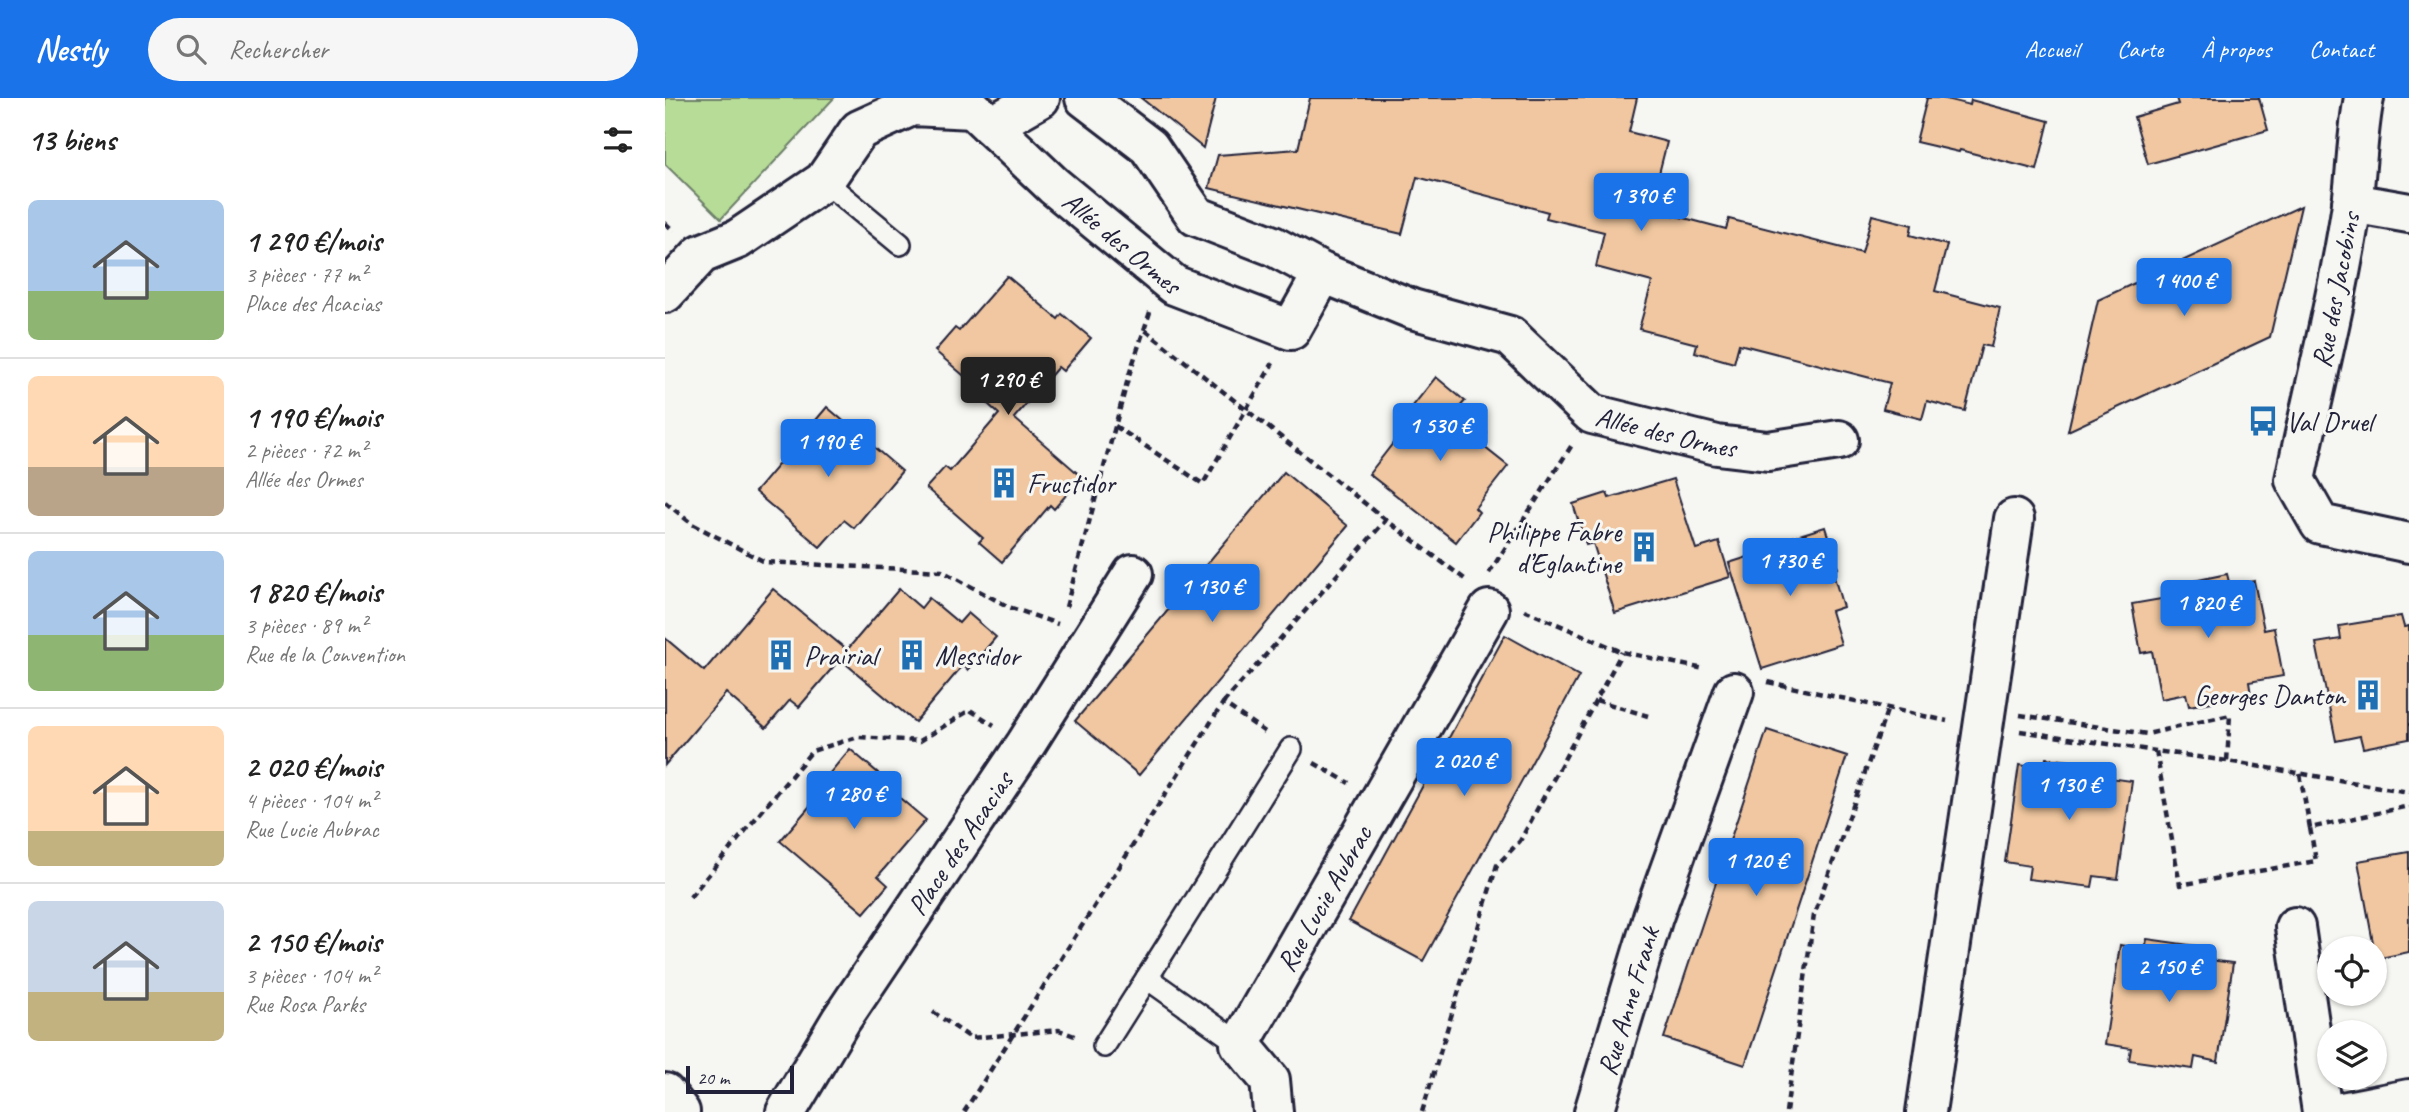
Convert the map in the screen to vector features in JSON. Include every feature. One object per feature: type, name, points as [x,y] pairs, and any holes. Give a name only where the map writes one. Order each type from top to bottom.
[{"type":"street","points":[[991,126],[1040,98]]},
{"type":"street","name":"Allée des Ormes","points":[[1085,98],[1149,147],[1195,216],[1273,246],[1323,273],[1412,309],[1510,336],[1592,414],[1717,445],[1768,451],[1839,440]]},
{"type":"street","name":"Rue des Jacobins","points":[[2364,98],[2358,127],[2352,202],[2330,325],[2295,481],[2320,524],[2409,543]]},
{"type":"street","name":"Allée des Ormes","points":[[665,293],[701,254],[738,239],[824,181],[859,130],[912,106],[973,109],[1054,186],[1174,285],[1291,330]]},
{"type":"street","points":[[2352,202],[2409,213]]},
{"type":"street","points":[[1291,330],[1323,273]]},
{"type":"street","points":[[1926,1112],[2014,519]]},
{"type":"street","name":"Place des Acacias","points":[[786,1112],[841,1020],[1026,744],[1133,574]]},
{"type":"street","name":"Rue Lucie Aubrac","points":[[1240,1044],[1489,610]]},
{"type":"street","name":"Rue Anne Frank","points":[[1594,1112],[1653,917],[1734,692]]},
{"type":"street","points":[[2295,927],[2322,1112]]},
{"type":"street","points":[[1240,1044],[1270,1080],[1273,1112]]},
{"type":"street","points":[[665,1093],[680,1112]]},
{"type":"street","points":[[2342,1112],[2409,1099]]},
{"type":"lane","points":[[824,181],[900,244]]},
{"type":"lane","points":[[1104,1046],[1291,750]]},
{"type":"lane","points":[[1147,978],[1240,1044]]},
{"type":"path","points":[[665,502],[692,524],[765,562],[942,570],[1009,607],[1061,625],[1129,375],[1145,330],[1386,520],[1494,598],[1489,610]]},
{"type":"path","points":[[1115,426],[1203,484],[1291,330]]},
{"type":"path","points":[[1223,703],[1386,520]]},
{"type":"path","points":[[1422,1112],[1497,865],[1520,841],[1622,652]]},
{"type":"path","points":[[1596,700],[1648,716]]},
{"type":"path","points":[[1786,1112],[1814,915],[1888,708]]},
{"type":"path","points":[[690,897],[812,751],[858,737],[920,741],[970,710],[1026,744]]},
{"type":"path","points":[[2012,729],[2227,761]]},
{"type":"path","points":[[2156,751],[2180,885],[2316,861],[2300,774]]},
{"type":"path","points":[[2310,828],[2409,806]]},
{"type":"path","points":[[933,1012],[971,1038],[1059,1030],[1104,1046]]},
{"type":"green space","points":[[665,98],[834,98],[721,219],[665,164]]},
{"type":"building","points":[[1141,98],[1216,98],[1203,148]]},
{"type":"building","points":[[1310,98],[1637,98],[1629,132],[1667,142],[1650,209],[1726,229],[1729,219],[1862,253],[1872,215],[1912,225],[1910,235],[1947,245],[1935,291],[2000,308],[1991,347],[1982,345],[1965,411],[1927,401],[1922,419],[1883,409],[1890,383],[1739,344],[1734,363],[1695,352],[1697,344],[1639,329],[1652,282],[1596,267],[1604,232],[1546,218],[1548,212],[1417,177],[1402,234],[1209,188],[1218,155],[1298,149]]},
{"type":"building","points":[[1927,98],[1942,98],[1970,105],[1971,100],[2049,121],[2037,170],[1960,150],[1959,152],[1916,142]]},
{"type":"building","points":[[2176,98],[2259,98],[2268,130],[2148,164],[2134,117],[2178,104]]},
{"type":"building","points":[[2301,206],[2270,337],[2068,431],[2098,300]]},
{"type":"building","points":[[1007,276],[1058,319],[1062,314],[1091,338],[1063,371],[1058,367],[1014,418],[1082,477],[1054,509],[1050,505],[1002,562],[979,542],[983,538],[926,488],[945,467],[950,471],[999,414],[988,404],[991,399],[935,351],[955,328],[959,331]]},
{"type":"building","points":[[1436,377],[1465,401],[1457,410],[1487,433],[1479,443],[1508,466],[1475,508],[1479,512],[1456,542],[1369,474],[1414,416],[1409,411]]},
{"type":"building","points":[[827,407],[902,471],[854,528],[844,520],[820,547],[755,492]]},
{"type":"building","points":[[1284,472],[1348,526],[1139,775],[1075,721]]},
{"type":"building","name":"Philippe Fabre d’Eglantine","points":[[1673,479],[1696,549],[1719,542],[1730,577],[1615,613],[1593,543],[1586,545],[1573,504],[1607,493],[1609,498]]},
{"type":"building","points":[[1825,527],[1838,568],[1832,570],[1843,607],[1831,611],[1841,644],[1762,669],[1729,563],[1792,543],[1790,538]]},
{"type":"building","points":[[2227,574],[2230,586],[2254,581],[2264,630],[2274,628],[2283,676],[2249,682],[2251,695],[2189,706],[2186,694],[2161,699],[2152,651],[2141,653],[2132,604],[2167,598],[2165,587]]},
{"type":"building","points":[[773,589],[847,650],[899,589],[921,608],[929,598],[959,623],[968,613],[996,637],[968,670],[963,665],[915,722],[840,659],[799,707],[790,700],[766,728],[726,693],[665,765],[665,638],[704,671]]},
{"type":"building","name":"Georges Danton","points":[[2401,616],[2404,627],[2409,626],[2409,739],[2363,748],[2360,736],[2336,741],[2316,643],[2341,639],[2339,626]]},
{"type":"building","points":[[1505,635],[1579,676],[1423,961],[1349,921]]},
{"type":"building","points":[[1767,730],[1847,756],[1745,1065],[1664,1038]]},
{"type":"building","points":[[850,749],[878,773],[875,777],[926,820],[878,876],[888,885],[864,913],[780,841],[828,785],[823,781]]},
{"type":"building","points":[[2046,758],[2110,766],[2109,778],[2132,781],[2118,879],[2094,876],[2092,887],[2028,879],[2030,866],[2005,862],[2019,765],[2044,769]]},
{"type":"building","points":[[2409,852],[2409,952],[2387,957],[2387,936],[2372,936],[2358,861]]},
{"type":"building","points":[[2147,939],[2211,948],[2209,960],[2233,963],[2218,1062],[2195,1057],[2193,1069],[2129,1060],[2131,1048],[2105,1044],[2120,945],[2145,950]]},
{"type":"place","name":"Val Druel","points":[[2263,421]]},
{"type":"place","name":"Fructidor","points":[[1004,483]]},
{"type":"place","name":"Philippe Fabre d’Eglantine","points":[[1644,547]]},
{"type":"place","name":"Prairial","points":[[781,655]]},
{"type":"place","name":"Messidor","points":[[912,655]]},
{"type":"place","name":"Georges Danton","points":[[2368,695]]}]
